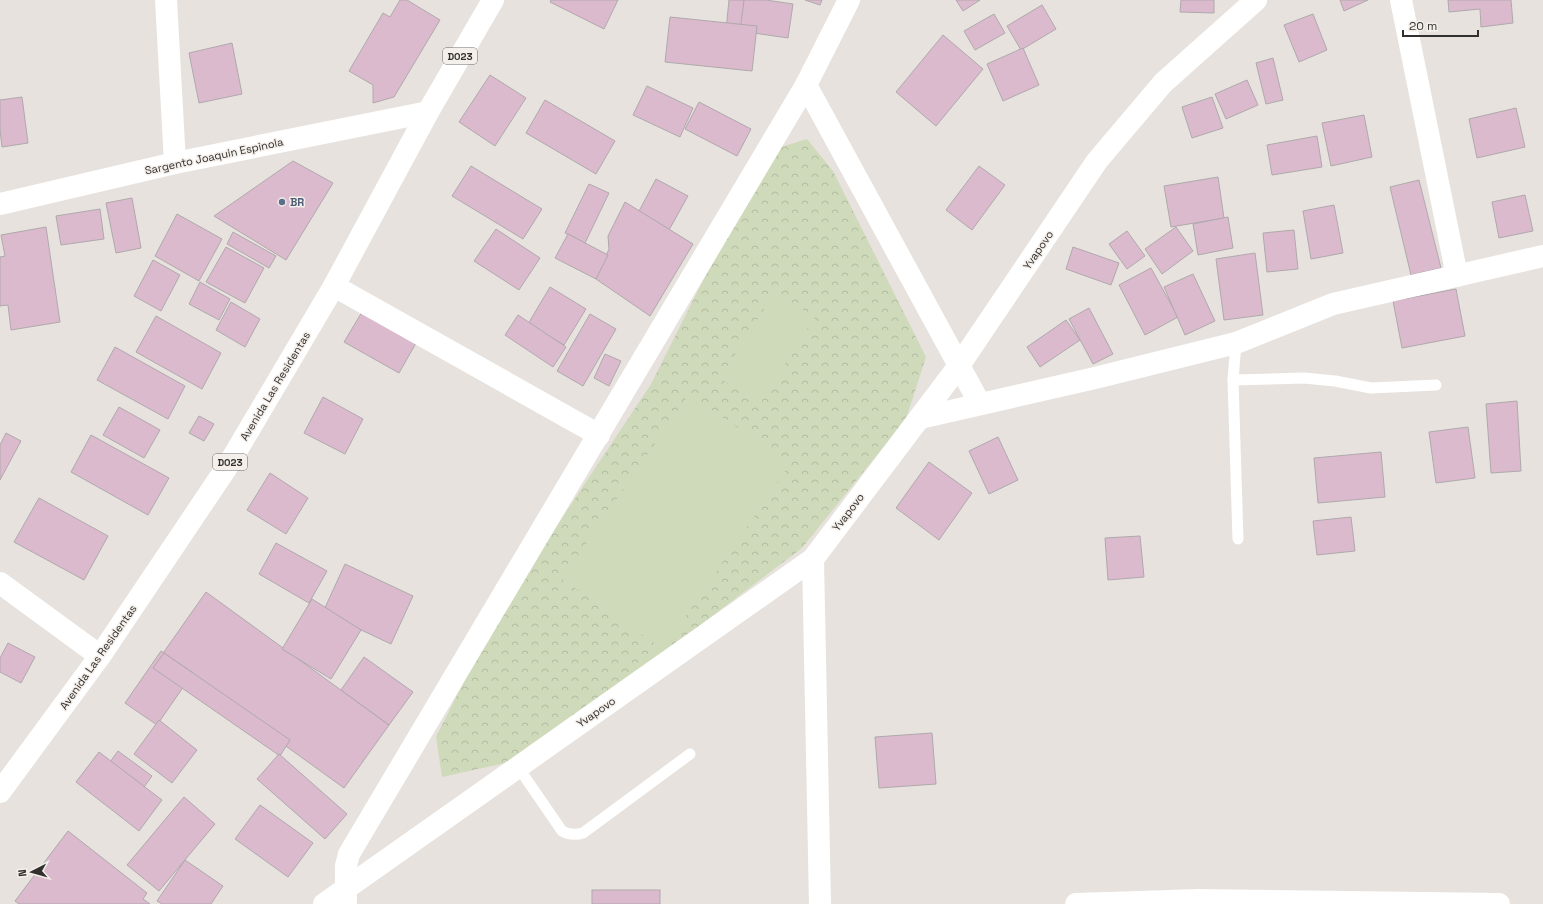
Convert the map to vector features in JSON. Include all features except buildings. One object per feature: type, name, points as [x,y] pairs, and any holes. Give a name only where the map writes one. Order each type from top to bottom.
[{"type":"street","points":[[166,0],[175,163]]},
{"type":"street","name":"Avenida Las Residentas","points":[[0,792],[100,656],[227,467],[334,286],[428,112],[492,0]]},
{"type":"street","points":[[346,896],[346,866],[349,854],[806,85],[849,0]]},
{"type":"street","name":"Yvapovo","points":[[324,904],[346,896],[518,768],[813,559],[958,367],[1098,161],[1163,83],[1256,0]]},
{"type":"street","points":[[1400,0],[1458,276]]},
{"type":"street","points":[[806,85],[958,367],[980,404]]},
{"type":"street","name":"Sargento Joaquin Espinola","points":[[0,204],[175,163],[428,112]]},
{"type":"street","points":[[920,418],[1095,378],[1236,343],[1333,304],[1543,256]]},
{"type":"street","points":[[334,286],[599,435]]},
{"type":"street","points":[[813,559],[820,904]]},
{"type":"street","points":[[0,583],[100,656]]},
{"type":"street","points":[[1076,904],[1199,902],[1499,904]]},
{"type":"lane","points":[[1236,343],[1233,380],[1238,539]]},
{"type":"lane","points":[[1233,380],[1304,378],[1335,381],[1371,388],[1436,385]]},
{"type":"lane","points":[[518,768],[562,831],[566,834],[577,835],[583,833],[690,754]]},
{"type":"green space","points":[[807,139],[833,171],[926,357],[906,419],[802,548],[524,759],[442,777],[436,737],[497,616],[651,384],[768,151]]},
{"type":"green space","points":[[775,292],[815,317],[760,404],[720,378]]},
{"type":"green space","points":[[689,394],[790,464],[663,649],[562,579]]},
{"type":"place","name":"BR","points":[[282,202]]}]
